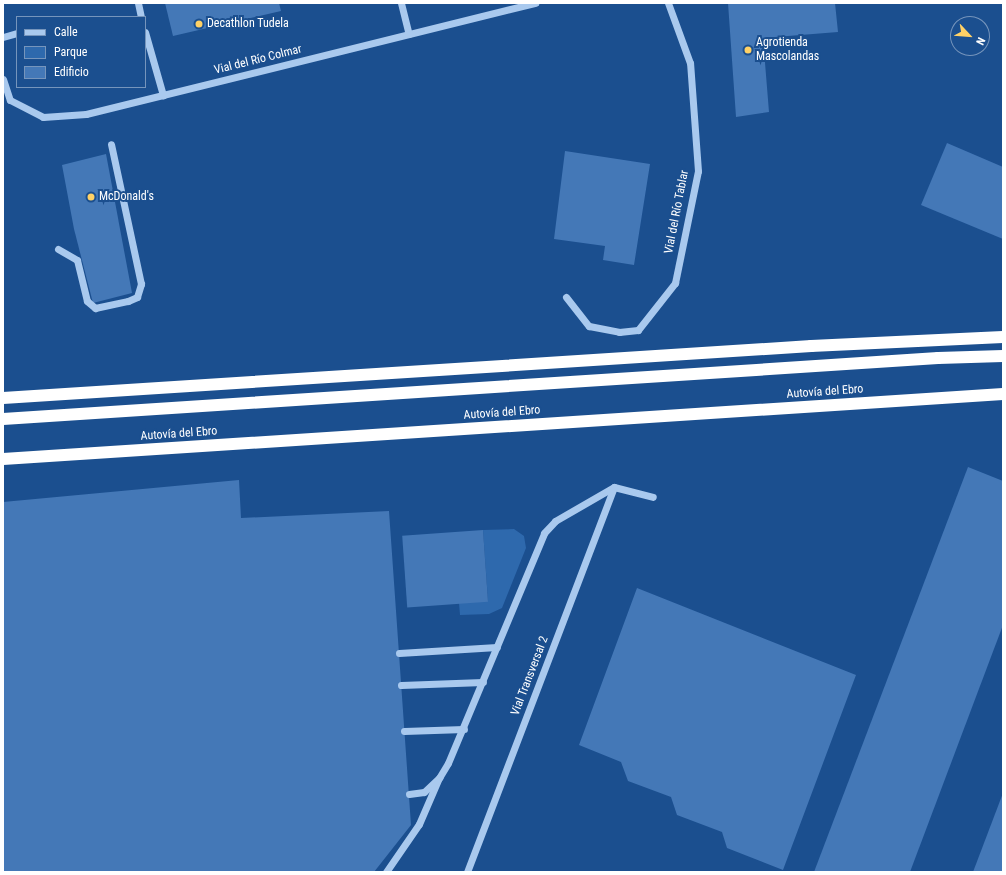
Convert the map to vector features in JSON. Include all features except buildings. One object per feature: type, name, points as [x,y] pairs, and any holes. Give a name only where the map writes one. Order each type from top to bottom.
[{"type":"highway","points":[[3,398],[811,346],[1003,337]]},
{"type":"highway","points":[[3,419],[938,358],[1003,356]]},
{"type":"highway","name":"Autovía del Ebro","points":[[3,459],[1003,394]]},
{"type":"street","points":[[138,3],[141,16]]},
{"type":"street","points":[[401,3],[409,34]]},
{"type":"street","name":"Vial del Río Colmar","points":[[3,79],[10,100],[43,117],[86,114],[535,3]]},
{"type":"street","name":"Vial del Río Tablar","points":[[566,297],[589,326],[619,332],[638,330],[675,283],[698,171],[690,62],[668,3]]},
{"type":"street","points":[[3,37],[16,34]]},
{"type":"street","points":[[146,36],[163,95]]},
{"type":"street","points":[[58,249],[77,260],[87,301],[95,308],[128,301],[137,297],[141,284],[111,144]]},
{"type":"street","points":[[386,872],[419,824],[439,778],[464,729],[544,533],[555,521],[614,487],[653,496]]},
{"type":"street","name":"Vial Transversal 2","points":[[467,872],[614,487]]},
{"type":"street","points":[[399,652],[497,647]]},
{"type":"street","points":[[401,685],[482,682]]},
{"type":"street","points":[[404,731],[464,729]]},
{"type":"street","points":[[409,794],[424,792],[439,778]]},
{"type":"green space","points":[[514,529],[524,536],[526,548],[502,608],[489,614],[460,615],[459,603],[488,601],[483,530]]},
{"type":"place","name":"Decathlon Tudela","points":[[199,24]]},
{"type":"place","name":"Agrotienda Mascolandas","points":[[748,50]]},
{"type":"place","name":"McDonald's","points":[[91,197]]}]
